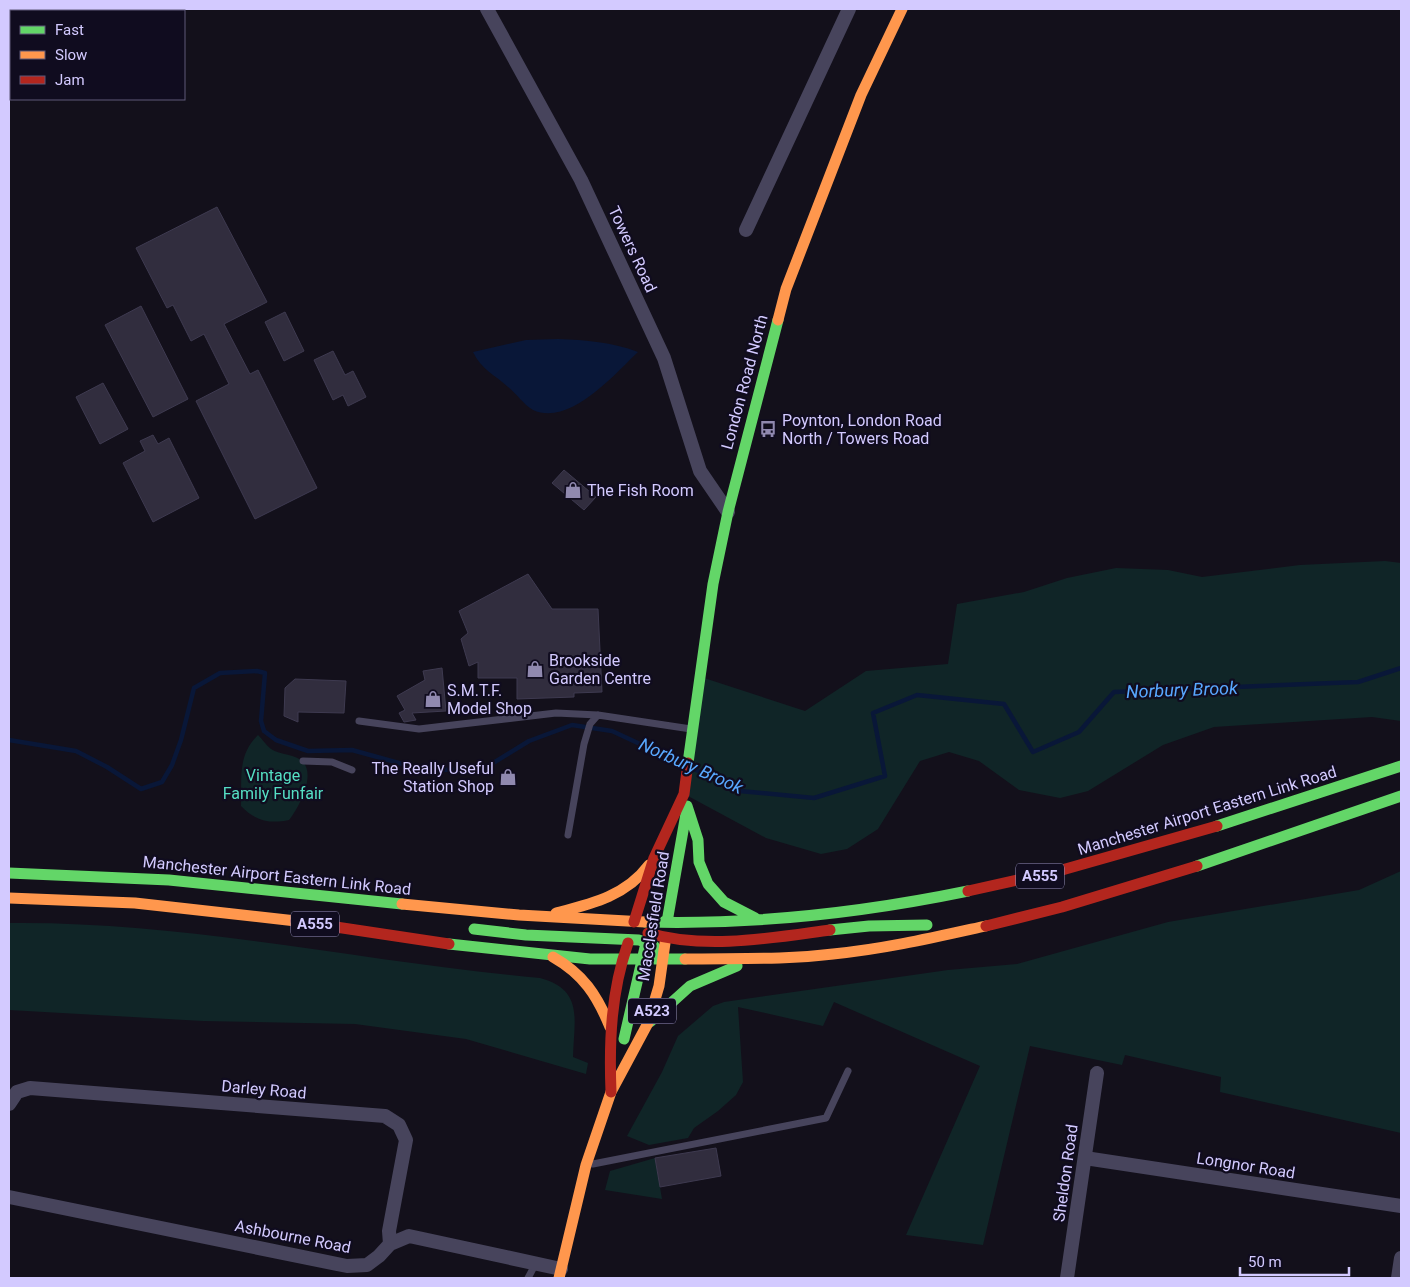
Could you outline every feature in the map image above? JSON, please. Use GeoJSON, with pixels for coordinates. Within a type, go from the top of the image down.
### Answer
{"type":"FeatureCollection","features":[{"type":"Feature","properties":{"kind":"main road","name":"London Road North"},"geometry":{"type":"LineString","coordinates":[[686,782],[713,584],[728,512],[786,289],[861,96],[902,9]]}},
{"type":"Feature","properties":{"kind":"main road","name":"Manchester Airport Eastern Link Road"},"geometry":{"type":"LineString","coordinates":[[634,922],[756,918],[848,912],[936,898],[1028,879],[1120,855],[1321,793],[1401,766]]}},
{"type":"Feature","properties":{"kind":"main road","name":"Macclesfield Road"},"geometry":{"type":"LineString","coordinates":[[611,1092],[608,1053],[610,1027],[621,959],[654,858],[684,794],[686,782]]}},
{"type":"Feature","properties":{"kind":"main road","name":"Macclesfield Road"},"geometry":{"type":"LineString","coordinates":[[560,1274],[586,1165],[611,1092],[648,1023],[659,986],[664,959],[667,922],[687,806],[684,794]]}},
{"type":"Feature","properties":{"kind":"main road","name":"A555"},"geometry":{"type":"LineString","coordinates":[[9,898],[67,899],[165,905],[339,927],[500,952],[621,959],[757,959],[850,952],[942,936],[1127,888],[1401,796]]}},
{"type":"Feature","properties":{"kind":"main road"},"geometry":{"type":"LineString","coordinates":[[687,806],[698,840],[699,862],[708,884],[724,902],[756,918]]}},
{"type":"Feature","properties":{"kind":"main road"},"geometry":{"type":"LineString","coordinates":[[542,917],[601,901],[633,884],[645,874],[654,858]]}},
{"type":"Feature","properties":{"kind":"main road","name":"Manchester Airport Eastern Link Road"},"geometry":{"type":"LineString","coordinates":[[9,873],[68,873],[163,879],[542,917]]}},
{"type":"Feature","properties":{"kind":"main road"},"geometry":{"type":"LineString","coordinates":[[310,894],[401,916]]}},
{"type":"Feature","properties":{"kind":"main road","name":"A555"},"geometry":{"type":"LineString","coordinates":[[542,917],[634,922]]}},
{"type":"Feature","properties":{"kind":"main road"},"geometry":{"type":"LineString","coordinates":[[634,922],[658,948],[664,959]]}},
{"type":"Feature","properties":{"kind":"main road"},"geometry":{"type":"LineString","coordinates":[[610,1076],[620,1056],[641,959],[649,938],[657,927],[667,922]]}},
{"type":"Feature","properties":{"kind":"main road"},"geometry":{"type":"LineString","coordinates":[[465,928],[526,934],[690,941],[726,940],[871,926],[985,925]]}},
{"type":"Feature","properties":{"kind":"main road"},"geometry":{"type":"LineString","coordinates":[[551,956],[568,966],[588,982],[600,1002],[610,1027]]}},
{"type":"Feature","properties":{"kind":"main road"},"geometry":{"type":"LineString","coordinates":[[648,1023],[682,991],[700,980],[757,959]]}},
{"type":"Feature","properties":{"kind":"street","name":"Towers Road"},"geometry":{"type":"LineString","coordinates":[[487,9],[585,188],[664,358],[700,471],[728,512]]}},
{"type":"Feature","properties":{"kind":"street"},"geometry":{"type":"LineString","coordinates":[[746,230],[849,9]]}},
{"type":"Feature","properties":{"kind":"street","name":"Sheldon Road"},"geometry":{"type":"LineString","coordinates":[[1067,1278],[1097,1073]]}},
{"type":"Feature","properties":{"kind":"street","name":"Darley Road"},"geometry":{"type":"LineString","coordinates":[[9,1104],[17,1092],[30,1088],[385,1116],[399,1125],[406,1140],[389,1231],[390,1244]]}},
{"type":"Feature","properties":{"kind":"street","name":"Longnor Road"},"geometry":{"type":"LineString","coordinates":[[1085,1158],[1401,1206]]}},
{"type":"Feature","properties":{"kind":"street","name":"Ashbourne Road"},"geometry":{"type":"LineString","coordinates":[[9,1197],[348,1266],[367,1265],[390,1244],[409,1236],[536,1263],[560,1274]]}},
{"type":"Feature","properties":{"kind":"street"},"geometry":{"type":"LineString","coordinates":[[1398,1278],[1401,1258]]}},
{"type":"Feature","properties":{"kind":"lane"},"geometry":{"type":"LineString","coordinates":[[359,721],[419,730],[556,713],[598,715],[694,730]]}},
{"type":"Feature","properties":{"kind":"lane"},"geometry":{"type":"LineString","coordinates":[[568,835],[584,744],[590,724],[598,715]]}},
{"type":"Feature","properties":{"kind":"lane"},"geometry":{"type":"LineString","coordinates":[[303,761],[332,762],[352,770]]}},
{"type":"Feature","properties":{"kind":"lane"},"geometry":{"type":"LineString","coordinates":[[586,1165],[826,1118],[848,1071]]}},
{"type":"Feature","properties":{"kind":"lane"},"geometry":{"type":"LineString","coordinates":[[528,1278],[536,1263]]}},
{"type":"Feature","properties":{"kind":"green space"},"geometry":{"type":"Polygon","coordinates":[[[1385,561],[1401,563],[1401,721],[1372,717],[1214,727],[1163,745],[1088,791],[1060,798],[1019,790],[979,761],[949,752],[920,761],[878,829],[847,849],[821,854],[766,838],[688,796],[701,677],[805,711],[866,671],[948,664],[957,604],[1024,592],[1067,578],[1116,568],[1168,570],[1202,577],[1300,565],[1385,561]]]}},
{"type":"Feature","properties":{"kind":"green space","name":"Vintage Family Funfair"},"geometry":{"type":"Polygon","coordinates":[[[258,735],[271,749],[300,759],[306,768],[308,775],[307,784],[301,801],[289,820],[275,822],[263,820],[252,815],[241,806],[241,777],[244,759],[251,743],[258,735]]]}},
{"type":"Feature","properties":{"kind":"green space"},"geometry":{"type":"Polygon","coordinates":[[[1401,871],[1401,1133],[1220,1092],[1221,1077],[1125,1055],[1122,1065],[1030,1046],[983,1245],[906,1235],[980,1066],[834,1002],[823,1026],[738,1007],[743,1082],[736,1095],[694,1128],[688,1138],[649,1145],[627,1136],[662,1072],[678,1036],[713,1006],[724,1002],[948,970],[1017,964],[1168,922],[1359,890],[1401,871]]]}},
{"type":"Feature","properties":{"kind":"green space"},"geometry":{"type":"Polygon","coordinates":[[[9,923],[76,924],[142,928],[540,978],[554,983],[564,990],[570,998],[575,1018],[573,1057],[588,1063],[586,1074],[466,1039],[355,1024],[203,1021],[9,1010],[9,923]]]}},
{"type":"Feature","properties":{"kind":"green space"},"geometry":{"type":"Polygon","coordinates":[[[655,1158],[662,1199],[605,1190],[610,1171],[655,1158]]]}},
{"type":"Feature","properties":{"kind":"water"},"geometry":{"type":"Polygon","coordinates":[[[558,339],[599,342],[638,352],[590,396],[576,405],[561,411],[547,413],[533,410],[526,405],[484,367],[473,352],[526,340],[558,339]]]}},
{"type":"Feature","properties":{"kind":"building"},"geometry":{"type":"Polygon","coordinates":[[[217,207],[267,302],[224,324],[250,374],[258,370],[317,488],[255,519],[196,401],[229,384],[204,334],[191,341],[173,305],[167,308],[136,248],[217,207]]]}},
{"type":"Feature","properties":{"kind":"building"},"geometry":{"type":"Polygon","coordinates":[[[141,306],[188,399],[153,417],[105,325],[141,306]]]}},
{"type":"Feature","properties":{"kind":"building"},"geometry":{"type":"Polygon","coordinates":[[[285,312],[304,351],[284,361],[265,322],[285,312]]]}},
{"type":"Feature","properties":{"kind":"building"},"geometry":{"type":"Polygon","coordinates":[[[333,351],[345,375],[353,371],[366,397],[348,406],[343,395],[333,400],[314,360],[333,351]]]}},
{"type":"Feature","properties":{"kind":"building"},"geometry":{"type":"Polygon","coordinates":[[[103,383],[128,429],[100,444],[76,397],[103,383]]]}},
{"type":"Feature","properties":{"kind":"building"},"geometry":{"type":"Polygon","coordinates":[[[153,435],[158,444],[169,438],[199,498],[153,522],[123,463],[145,451],[140,441],[153,435]]]}},
{"type":"Feature","properties":{"kind":"building","name":"The Fish Room"},"geometry":{"type":"Polygon","coordinates":[[[564,470],[596,497],[584,510],[552,483],[564,470]]]}},
{"type":"Feature","properties":{"kind":"building"},"geometry":{"type":"Polygon","coordinates":[[[528,574],[552,609],[598,609],[602,692],[574,693],[574,697],[517,699],[517,678],[478,678],[478,662],[469,666],[461,639],[468,633],[459,611],[528,574]]]}},
{"type":"Feature","properties":{"kind":"building"},"geometry":{"type":"Polygon","coordinates":[[[442,668],[446,711],[412,713],[416,720],[404,722],[399,713],[405,710],[397,696],[425,680],[423,671],[442,668]]]}},
{"type":"Feature","properties":{"kind":"building"},"geometry":{"type":"Polygon","coordinates":[[[295,679],[346,681],[344,713],[298,712],[298,722],[284,716],[285,688],[295,679]]]}},
{"type":"Feature","properties":{"kind":"building"},"geometry":{"type":"Polygon","coordinates":[[[716,1148],[721,1176],[660,1187],[655,1158],[716,1148]]]}},
{"type":"Feature","properties":{"kind":"waterway","name":"Norbury Brook"},"geometry":{"type":"LineString","coordinates":[[692,768],[740,791],[814,798],[885,776],[873,713],[917,695],[1004,704],[1033,752],[1079,732],[1114,692],[1358,682],[1401,668]]}},
{"type":"Feature","properties":{"kind":"waterway","name":"Norbury Brook"},"geometry":{"type":"LineString","coordinates":[[9,740],[76,751],[107,767],[141,789],[162,782],[172,765],[181,740],[194,688],[220,673],[257,671],[265,673],[261,721],[264,731],[276,740],[308,751],[352,750],[417,768],[442,770],[485,768],[529,741],[572,725],[612,731],[683,764]]}},
{"type":"Feature","properties":{"kind":"traffic: fast"},"geometry":{"type":"LineString","coordinates":[[688,763],[713,584],[728,512],[778,320]]}},
{"type":"Feature","properties":{"kind":"traffic: fast"},"geometry":{"type":"LineString","coordinates":[[1217,826],[1401,766]]}},
{"type":"Feature","properties":{"kind":"traffic: fast"},"geometry":{"type":"LineString","coordinates":[[1197,866],[1401,796]]}},
{"type":"Feature","properties":{"kind":"traffic: fast"},"geometry":{"type":"LineString","coordinates":[[687,806],[698,840],[699,862],[708,884],[724,902],[755,918]]}},
{"type":"Feature","properties":{"kind":"traffic: fast"},"geometry":{"type":"LineString","coordinates":[[667,922],[687,808]]}},
{"type":"Feature","properties":{"kind":"traffic: fast"},"geometry":{"type":"LineString","coordinates":[[9,873],[169,880],[402,904]]}},
{"type":"Feature","properties":{"kind":"traffic: fast"},"geometry":{"type":"LineString","coordinates":[[645,922],[726,922],[807,916],[888,906],[968,891]]}},
{"type":"Feature","properties":{"kind":"traffic: fast"},"geometry":{"type":"LineString","coordinates":[[830,930],[869,926],[927,925]]}},
{"type":"Feature","properties":{"kind":"traffic: fast"},"geometry":{"type":"LineString","coordinates":[[474,929],[526,935],[639,940],[654,946],[663,959]]}},
{"type":"Feature","properties":{"kind":"traffic: fast"},"geometry":{"type":"LineString","coordinates":[[624,1039],[646,943]]}},
{"type":"Feature","properties":{"kind":"traffic: fast"},"geometry":{"type":"LineString","coordinates":[[449,944],[590,959],[685,959]]}},
{"type":"Feature","properties":{"kind":"traffic: fast"},"geometry":{"type":"LineString","coordinates":[[650,1022],[690,986],[737,966]]}},
{"type":"Feature","properties":{"kind":"traffic: slow"},"geometry":{"type":"LineString","coordinates":[[778,320],[786,289],[861,95],[902,9]]}},
{"type":"Feature","properties":{"kind":"traffic: slow"},"geometry":{"type":"LineString","coordinates":[[556,913],[595,902],[619,891],[640,876],[649,865]]}},
{"type":"Feature","properties":{"kind":"traffic: slow"},"geometry":{"type":"LineString","coordinates":[[9,898],[135,903],[296,921]]}},
{"type":"Feature","properties":{"kind":"traffic: slow"},"geometry":{"type":"LineString","coordinates":[[402,904],[519,915],[645,922]]}},
{"type":"Feature","properties":{"kind":"traffic: slow"},"geometry":{"type":"LineString","coordinates":[[685,959],[778,958],[852,952],[891,946],[986,926]]}},
{"type":"Feature","properties":{"kind":"traffic: slow"},"geometry":{"type":"LineString","coordinates":[[559,1278],[586,1165],[611,1092],[648,1023],[659,986],[665,943]]}},
{"type":"Feature","properties":{"kind":"traffic: slow"},"geometry":{"type":"LineString","coordinates":[[553,957],[573,971],[588,986],[600,1005],[610,1027]]}},
{"type":"Feature","properties":{"kind":"traffic: jam"},"geometry":{"type":"LineString","coordinates":[[634,922],[654,858],[684,794],[688,763]]}},
{"type":"Feature","properties":{"kind":"traffic: jam"},"geometry":{"type":"LineString","coordinates":[[968,891],[1062,870],[1217,826]]}},
{"type":"Feature","properties":{"kind":"traffic: jam"},"geometry":{"type":"LineString","coordinates":[[986,926],[1062,907],[1197,866]]}},
{"type":"Feature","properties":{"kind":"traffic: jam"},"geometry":{"type":"LineString","coordinates":[[296,921],[449,944]]}},
{"type":"Feature","properties":{"kind":"traffic: jam"},"geometry":{"type":"LineString","coordinates":[[648,933],[670,938],[716,942],[762,939],[830,930]]}},
{"type":"Feature","properties":{"kind":"traffic: jam"},"geometry":{"type":"LineString","coordinates":[[611,1092],[610,1054],[612,1017],[622,961],[628,943]]}},
{"type":"Feature","properties":{"kind":"place","name":"Poynton, London Road North / Towers Road"},"geometry":{"type":"Point","coordinates":[768,429]}},
{"type":"Feature","properties":{"kind":"place","name":"The Fish Room"},"geometry":{"type":"Point","coordinates":[573,490]}},
{"type":"Feature","properties":{"kind":"place","name":"Brookside Garden Centre"},"geometry":{"type":"Point","coordinates":[535,669]}},
{"type":"Feature","properties":{"kind":"place","name":"S.M.T.F. Model Shop"},"geometry":{"type":"Point","coordinates":[433,699]}},
{"type":"Feature","properties":{"kind":"place","name":"The Really Useful Station Shop"},"geometry":{"type":"Point","coordinates":[508,777]}}]}
